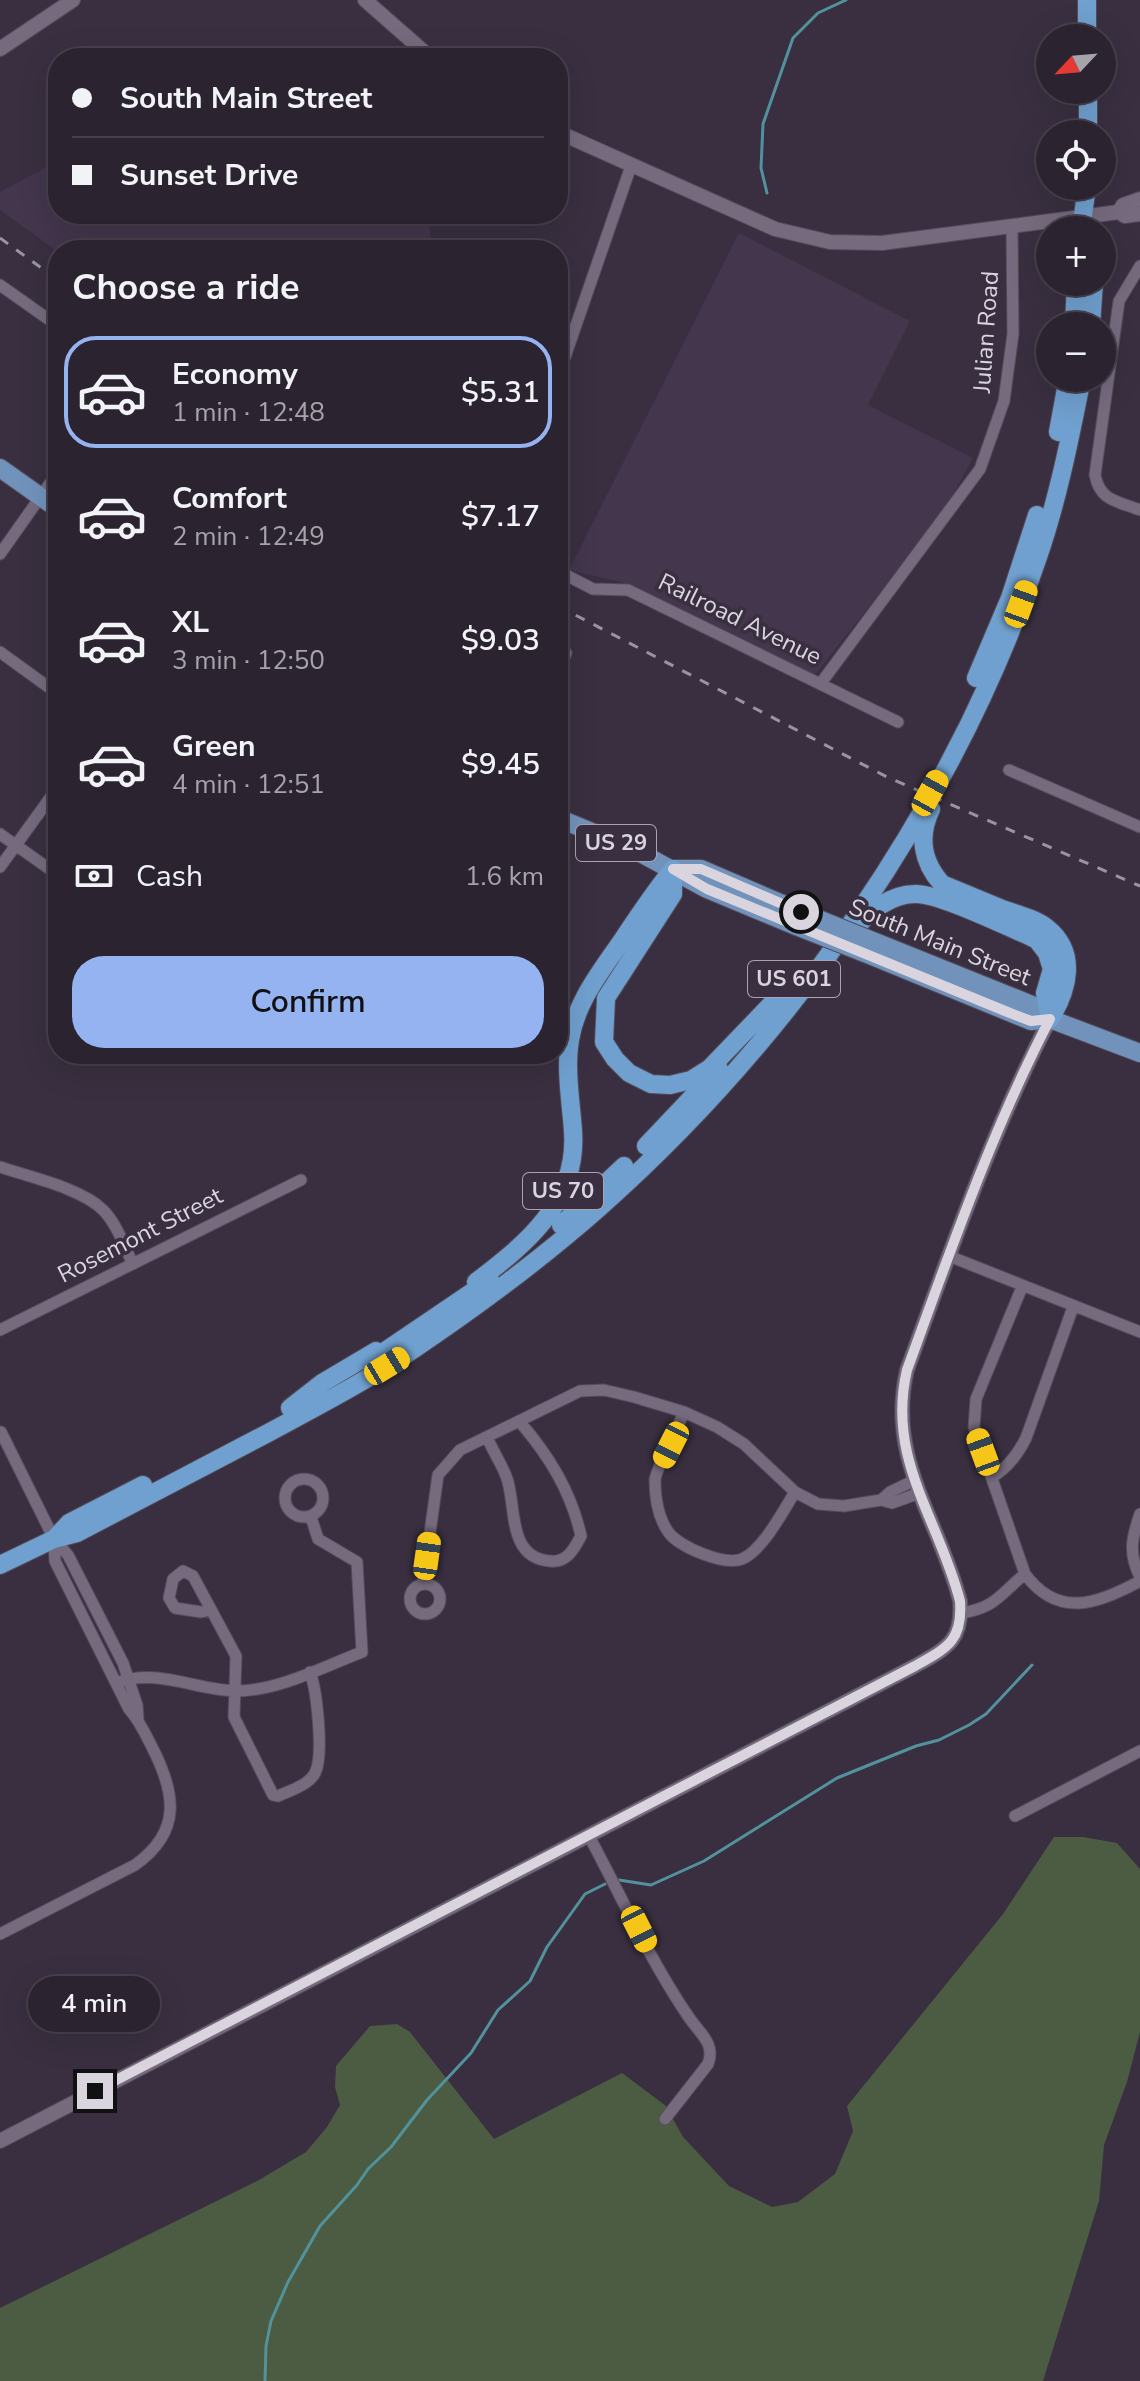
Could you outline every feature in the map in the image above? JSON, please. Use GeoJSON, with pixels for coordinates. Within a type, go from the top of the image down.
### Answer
{"type":"FeatureCollection","features":[{"type":"Feature","properties":{"kind":"highway"},"geometry":{"type":"LineString","coordinates":[[1087,0],[1087,24]]}},
{"type":"Feature","properties":{"kind":"highway","name":"US 601"},"geometry":{"type":"LineString","coordinates":[[789,995],[882,852],[936,760],[975,681],[1010,598],[1031,535],[1049,475],[1065,392]]}},
{"type":"Feature","properties":{"kind":"highway","name":"US 601"},"geometry":{"type":"LineString","coordinates":[[290,1408],[444,1314],[558,1227],[658,1133],[789,995],[886,870],[961,738],[990,677],[1039,555],[1063,469],[1079,392]]}},
{"type":"Feature","properties":{"kind":"highway"},"geometry":{"type":"LineString","coordinates":[[990,677],[965,741],[927,819],[923,834],[924,852],[931,872],[942,884],[1044,926],[1059,941],[1068,975],[1060,1003],[1050,1019]]}},
{"type":"Feature","properties":{"kind":"highway"},"geometry":{"type":"LineString","coordinates":[[673,869],[673,894],[606,998],[604,1042],[615,1059],[629,1073],[651,1084],[670,1085],[691,1080],[710,1068],[789,995]]}},
{"type":"Feature","properties":{"kind":"highway","name":"US 70"},"geometry":{"type":"LineString","coordinates":[[54,1539],[69,1523],[290,1408],[322,1383],[452,1299],[519,1249],[555,1209],[571,1167],[573,1137],[569,1041],[576,1016],[587,992],[673,869]]}},
{"type":"Feature","properties":{"kind":"highway","name":"US 70"},"geometry":{"type":"LineString","coordinates":[[0,1565],[54,1539],[77,1533],[340,1395],[466,1313],[533,1263],[609,1199],[696,1114],[789,995],[821,974],[860,923],[875,909],[893,899],[915,894],[937,898],[1037,940],[1047,953],[1052,969],[1045,993],[1050,1019]]}},
{"type":"Feature","properties":{"kind":"main road"},"geometry":{"type":"LineString","coordinates":[[0,468],[48,502]]}},
{"type":"Feature","properties":{"kind":"main road","name":"South Main Street"},"geometry":{"type":"LineString","coordinates":[[568,822],[673,869],[701,869],[799,919],[1037,1007],[1050,1019],[1140,1053]]}},
{"type":"Feature","properties":{"kind":"street"},"geometry":{"type":"LineString","coordinates":[[0,49],[73,0]]}},
{"type":"Feature","properties":{"kind":"street"},"geometry":{"type":"LineString","coordinates":[[365,0],[420,48]]}},
{"type":"Feature","properties":{"kind":"street"},"geometry":{"type":"LineString","coordinates":[[568,137],[775,229],[830,242],[882,243],[1036,227]]}},
{"type":"Feature","properties":{"kind":"street"},"geometry":{"type":"LineString","coordinates":[[568,348],[631,166]]}},
{"type":"Feature","properties":{"kind":"street"},"geometry":{"type":"LineString","coordinates":[[1109,216],[1119,212],[1123,205],[1140,199]]}},
{"type":"Feature","properties":{"kind":"street"},"geometry":{"type":"LineString","coordinates":[[1119,212],[1125,216],[1140,214]]}},
{"type":"Feature","properties":{"kind":"street","name":"Julian Road"},"geometry":{"type":"LineString","coordinates":[[821,683],[980,469],[1004,401],[1013,334],[1012,228]]}},
{"type":"Feature","properties":{"kind":"street"},"geometry":{"type":"LineString","coordinates":[[1140,266],[1119,301],[1095,475],[1098,488],[1106,497],[1140,510]]}},
{"type":"Feature","properties":{"kind":"street"},"geometry":{"type":"LineString","coordinates":[[0,285],[48,319]]}},
{"type":"Feature","properties":{"kind":"street"},"geometry":{"type":"LineString","coordinates":[[0,554],[48,487]]}},
{"type":"Feature","properties":{"kind":"street","name":"Railroad Avenue"},"geometry":{"type":"LineString","coordinates":[[568,576],[593,589],[628,590],[898,722]]}},
{"type":"Feature","properties":{"kind":"street"},"geometry":{"type":"LineString","coordinates":[[0,652],[48,687]]}},
{"type":"Feature","properties":{"kind":"street"},"geometry":{"type":"LineString","coordinates":[[1009,770],[1140,827]]}},
{"type":"Feature","properties":{"kind":"street"},"geometry":{"type":"LineString","coordinates":[[0,867],[48,801]]}},
{"type":"Feature","properties":{"kind":"street"},"geometry":{"type":"LineString","coordinates":[[0,834],[48,868]]}},
{"type":"Feature","properties":{"kind":"street"},"geometry":{"type":"LineString","coordinates":[[0,2141],[940,1652],[956,1636],[961,1613],[955,1582],[917,1487],[903,1441],[902,1389],[949,1256],[1029,1060],[1050,1019]]}},
{"type":"Feature","properties":{"kind":"street"},"geometry":{"type":"LineString","coordinates":[[0,1167],[90,1200],[113,1223],[133,1264]]}},
{"type":"Feature","properties":{"kind":"street","name":"Rosemont Street"},"geometry":{"type":"LineString","coordinates":[[0,1330],[301,1180]]}},
{"type":"Feature","properties":{"kind":"street"},"geometry":{"type":"LineString","coordinates":[[949,1256],[1140,1332]]}},
{"type":"Feature","properties":{"kind":"street"},"geometry":{"type":"LineString","coordinates":[[1022,1287],[973,1413],[974,1427],[1025,1574],[1039,1591],[1054,1599],[1073,1603],[1096,1601],[1140,1579],[1133,1561],[1131,1541],[1140,1514]]}},
{"type":"Feature","properties":{"kind":"street"},"geometry":{"type":"LineString","coordinates":[[992,1477],[1018,1454],[1026,1438],[1073,1307]]}},
{"type":"Feature","properties":{"kind":"street"},"geometry":{"type":"LineString","coordinates":[[423,1583],[438,1475],[460,1450],[580,1391],[604,1390],[684,1412],[717,1427],[744,1444],[795,1492],[818,1504],[856,1506],[881,1500],[890,1492],[917,1487]]}},
{"type":"Feature","properties":{"kind":"street"},"geometry":{"type":"LineString","coordinates":[[684,1412],[655,1476],[657,1505],[670,1533],[687,1546],[721,1561],[742,1559],[765,1539],[795,1492]]}},
{"type":"Feature","properties":{"kind":"street"},"geometry":{"type":"LineString","coordinates":[[487,1437],[508,1482],[513,1529],[536,1559],[555,1562],[571,1554],[581,1536],[576,1514],[560,1475],[520,1422]]}},
{"type":"Feature","properties":{"kind":"street"},"geometry":{"type":"LineString","coordinates":[[0,1934],[135,1865],[152,1850],[169,1818],[170,1791],[167,1776],[138,1719],[129,1709],[122,1681],[55,1561],[54,1539],[1,1432]]}},
{"type":"Feature","properties":{"kind":"street"},"geometry":{"type":"LineString","coordinates":[[122,1681],[158,1677],[235,1691],[271,1686],[362,1652],[357,1562],[318,1539],[311,1517]]}},
{"type":"Feature","properties":{"kind":"street"},"geometry":{"type":"LineString","coordinates":[[961,1613],[991,1605],[1025,1574]]}},
{"type":"Feature","properties":{"kind":"street"},"geometry":{"type":"LineString","coordinates":[[210,1610],[236,1656],[234,1717],[273,1795],[278,1796],[309,1780],[317,1765],[318,1705],[310,1672]]}},
{"type":"Feature","properties":{"kind":"street"},"geometry":{"type":"LineString","coordinates":[[1015,1816],[1140,1751]]}},
{"type":"Feature","properties":{"kind":"street"},"geometry":{"type":"LineString","coordinates":[[589,1836],[669,1987],[708,2042],[712,2053],[708,2064],[665,2119]]}},
{"type":"Feature","properties":{"kind":"shaded area"},"geometry":{"type":"Polygon","coordinates":[[[48,166],[48,224],[430,224],[430,240],[48,240],[48,245],[0,210],[0,192],[48,166]]]}},
{"type":"Feature","properties":{"kind":"shaded area"},"geometry":{"type":"Polygon","coordinates":[[[739,233],[910,321],[868,405],[973,458],[944,511],[815,675],[625,583],[569,570],[739,233]]]}},
{"type":"Feature","properties":{"kind":"green space"},"geometry":{"type":"Polygon","coordinates":[[[1054,1837],[1083,1837],[1117,1843],[1140,1869],[1140,2032],[1127,2082],[1104,2145],[1099,2201],[1043,2381],[0,2381],[0,2308],[259,2180],[306,2152],[340,2105],[335,2087],[336,2066],[370,2026],[397,2024],[410,2032],[494,2139],[622,2073],[666,2106],[683,2137],[729,2186],[772,2207],[798,2202],[835,2174],[853,2131],[847,2106],[1003,1914],[1054,1837]]]}},
{"type":"Feature","properties":{"kind":"waterway"},"geometry":{"type":"LineString","coordinates":[[767,193],[761,168],[763,124],[793,38],[818,13],[846,0]]}},
{"type":"Feature","properties":{"kind":"waterway"},"geometry":{"type":"LineString","coordinates":[[619,1880],[651,1885],[704,1861],[837,1778],[916,1746],[939,1740],[969,1725],[986,1714],[1032,1665]]}},
{"type":"Feature","properties":{"kind":"waterway"},"geometry":{"type":"LineString","coordinates":[[265,2381],[266,2346],[271,2321],[288,2282],[320,2226],[471,2053],[498,2010],[530,1981],[547,1947],[585,1894],[605,1884]]}},
{"type":"Feature","properties":{"kind":"railway"},"geometry":{"type":"LineString","coordinates":[[0,238],[48,273]]}},
{"type":"Feature","properties":{"kind":"railway"},"geometry":{"type":"LineString","coordinates":[[568,611],[887,777],[1140,886]]}},
{"type":"Feature","properties":{"kind":"route"},"geometry":{"type":"LineString","coordinates":[[95,2091],[915,1666],[946,1648],[956,1636],[961,1622],[960,1601],[906,1454],[901,1427],[902,1389],[949,1256],[1029,1060],[1050,1019],[1031,1021],[1010,1013],[707,889],[673,869],[701,869],[801,912]]}}]}
